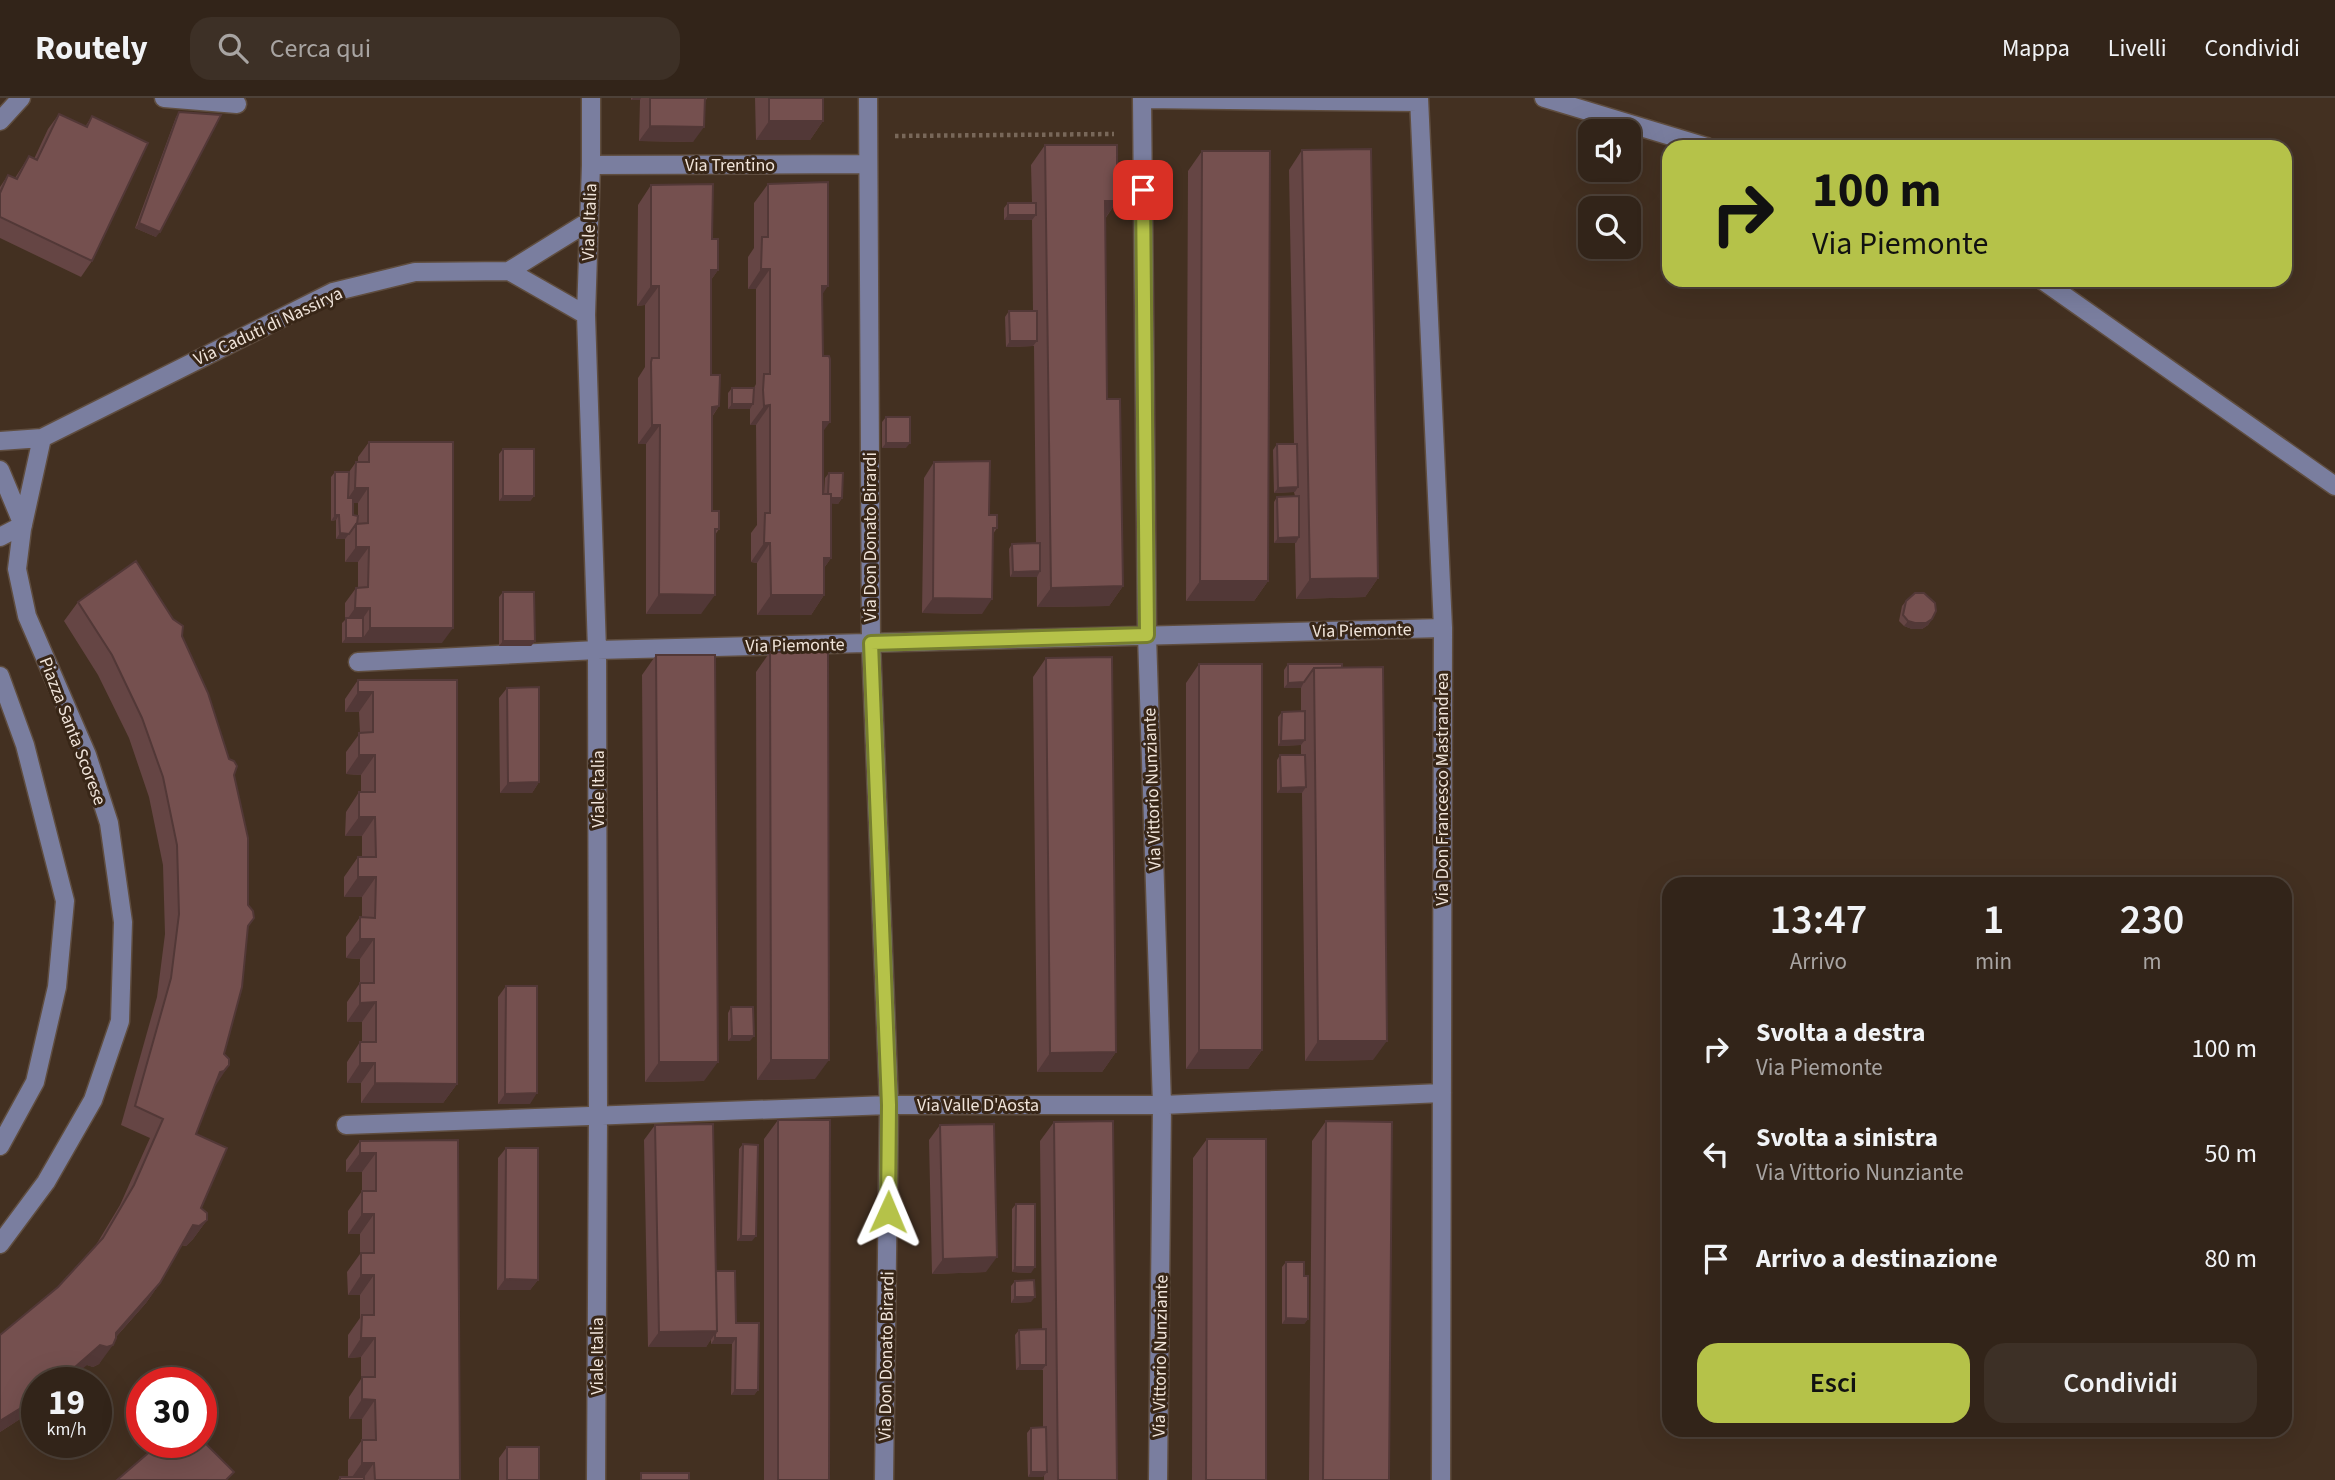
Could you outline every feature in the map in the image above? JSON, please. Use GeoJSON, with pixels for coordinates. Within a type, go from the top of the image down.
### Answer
{"type":"FeatureCollection","features":[{"type":"Feature","properties":{"kind":"street"},"geometry":{"type":"LineString","coordinates":[[0,121],[21,98]]}},
{"type":"Feature","properties":{"kind":"street"},"geometry":{"type":"LineString","coordinates":[[164,98],[237,104]]}},
{"type":"Feature","properties":{"kind":"street","name":"Viale Italia"},"geometry":{"type":"LineString","coordinates":[[590,98],[591,165],[586,315],[597,650],[596,1480]]}},
{"type":"Feature","properties":{"kind":"street","name":"Via Don Donato Birardi"},"geometry":{"type":"LineString","coordinates":[[868,98],[871,643],[889,1105],[884,1480]]}},
{"type":"Feature","properties":{"kind":"street"},"geometry":{"type":"LineString","coordinates":[[1545,98],[1684,140]]}},
{"type":"Feature","properties":{"kind":"street"},"geometry":{"type":"LineString","coordinates":[[1142,99],[1419,100]]}},
{"type":"Feature","properties":{"kind":"street","name":"Via Vittorio Nunziante"},"geometry":{"type":"LineString","coordinates":[[1142,99],[1147,635],[1163,1105],[1158,1480]]}},
{"type":"Feature","properties":{"kind":"street","name":"Via Don Francesco Mastrandrea"},"geometry":{"type":"LineString","coordinates":[[1419,100],[1443,628],[1441,1480]]}},
{"type":"Feature","properties":{"kind":"street","name":"Via Trentino"},"geometry":{"type":"LineString","coordinates":[[591,165],[869,164]]}},
{"type":"Feature","properties":{"kind":"street"},"geometry":{"type":"LineString","coordinates":[[586,315],[509,271],[588,222]]}},
{"type":"Feature","properties":{"kind":"street","name":"Via Caduti di Nassirya"},"geometry":{"type":"LineString","coordinates":[[42,438],[333,292],[415,272],[509,271]]}},
{"type":"Feature","properties":{"kind":"street"},"geometry":{"type":"LineString","coordinates":[[2052,287],[2335,486]]}},
{"type":"Feature","properties":{"kind":"street"},"geometry":{"type":"LineString","coordinates":[[0,441],[42,438]]}},
{"type":"Feature","properties":{"kind":"street","name":"Piazza Santa Scorese"},"geometry":{"type":"LineString","coordinates":[[0,1244],[46,1182],[93,1100],[120,1021],[123,922],[108,822],[87,755],[27,616],[17,569],[23,525],[42,438]]}},
{"type":"Feature","properties":{"kind":"street"},"geometry":{"type":"LineString","coordinates":[[0,470],[23,525],[0,537]]}},
{"type":"Feature","properties":{"kind":"street","name":"Via Piemonte"},"geometry":{"type":"LineString","coordinates":[[358,662],[597,650],[1443,628]]}},
{"type":"Feature","properties":{"kind":"street"},"geometry":{"type":"LineString","coordinates":[[0,676],[25,745],[65,901],[57,987],[35,1082],[0,1146]]}},
{"type":"Feature","properties":{"kind":"street","name":"Via Valle D'Aosta"},"geometry":{"type":"LineString","coordinates":[[346,1125],[889,1105],[1163,1105],[1442,1093]]}},
{"type":"Feature","properties":{"kind":"path"},"geometry":{"type":"LineString","coordinates":[[868,136],[1143,134]]}},
{"type":"Feature","properties":{"kind":"building"},"geometry":{"type":"Polygon","coordinates":[[[650,98],[705,98],[704,127],[650,126],[650,98]]]}},
{"type":"Feature","properties":{"kind":"building"},"geometry":{"type":"Polygon","coordinates":[[[769,98],[823,98],[823,121],[769,121],[769,98]]]}},
{"type":"Feature","properties":{"kind":"building"},"geometry":{"type":"Polygon","coordinates":[[[179,112],[221,115],[160,232],[139,223],[179,112]]]}},
{"type":"Feature","properties":{"kind":"building"},"geometry":{"type":"Polygon","coordinates":[[[59,114],[87,127],[92,116],[148,143],[92,261],[0,217],[0,193],[8,175],[17,179],[29,156],[37,160],[59,114]]]}},
{"type":"Feature","properties":{"kind":"building"},"geometry":{"type":"Polygon","coordinates":[[[1045,145],[1117,145],[1117,201],[1105,201],[1107,399],[1120,399],[1123,586],[1051,588],[1045,145]]]}},
{"type":"Feature","properties":{"kind":"building"},"geometry":{"type":"Polygon","coordinates":[[[1371,149],[1378,578],[1310,579],[1302,150],[1371,149]]]}},
{"type":"Feature","properties":{"kind":"building"},"geometry":{"type":"Polygon","coordinates":[[[1202,151],[1270,151],[1268,581],[1200,581],[1202,151]]]}},
{"type":"Feature","properties":{"kind":"building"},"geometry":{"type":"Polygon","coordinates":[[[828,182],[828,286],[822,286],[823,356],[829,356],[830,359],[830,422],[823,422],[823,494],[831,494],[831,558],[824,558],[824,595],[771,595],[770,543],[764,543],[765,513],[770,513],[770,405],[764,406],[763,390],[764,374],[770,374],[770,269],[761,269],[762,237],[768,237],[768,184],[828,182]]]}},
{"type":"Feature","properties":{"kind":"building"},"geometry":{"type":"Polygon","coordinates":[[[713,184],[712,239],[718,239],[718,270],[711,270],[711,375],[720,375],[719,406],[712,407],[712,511],[719,511],[719,529],[715,529],[715,595],[659,594],[660,425],[652,425],[651,362],[652,358],[659,358],[659,286],[651,286],[651,185],[713,184]]]}},
{"type":"Feature","properties":{"kind":"building"},"geometry":{"type":"Polygon","coordinates":[[[1008,203],[1036,203],[1036,215],[1008,215],[1008,203]]]}},
{"type":"Feature","properties":{"kind":"building"},"geometry":{"type":"Polygon","coordinates":[[[1009,311],[1037,311],[1037,341],[1010,341],[1009,311]]]}},
{"type":"Feature","properties":{"kind":"building"},"geometry":{"type":"Polygon","coordinates":[[[732,388],[754,388],[753,404],[732,404],[732,388]]]}},
{"type":"Feature","properties":{"kind":"building"},"geometry":{"type":"Polygon","coordinates":[[[886,417],[910,417],[910,443],[886,443],[886,417]]]}},
{"type":"Feature","properties":{"kind":"building"},"geometry":{"type":"Polygon","coordinates":[[[369,442],[453,442],[453,628],[370,628],[370,608],[355,608],[356,588],[368,587],[369,547],[356,547],[356,524],[368,523],[368,488],[355,488],[356,462],[369,462],[369,442]]]}},
{"type":"Feature","properties":{"kind":"building"},"geometry":{"type":"Polygon","coordinates":[[[1277,444],[1297,444],[1298,487],[1278,488],[1277,444]]]}},
{"type":"Feature","properties":{"kind":"building"},"geometry":{"type":"Polygon","coordinates":[[[503,449],[534,449],[534,496],[503,496],[503,449]]]}},
{"type":"Feature","properties":{"kind":"building"},"geometry":{"type":"Polygon","coordinates":[[[990,461],[989,515],[997,515],[997,528],[993,528],[992,599],[933,598],[934,462],[990,461]]]}},
{"type":"Feature","properties":{"kind":"building"},"geometry":{"type":"Polygon","coordinates":[[[335,472],[349,472],[348,498],[353,498],[353,515],[358,516],[357,524],[349,534],[340,533],[339,515],[335,515],[335,472]]]}},
{"type":"Feature","properties":{"kind":"building"},"geometry":{"type":"Polygon","coordinates":[[[829,473],[843,473],[842,498],[831,498],[831,494],[828,494],[829,473]]]}},
{"type":"Feature","properties":{"kind":"building"},"geometry":{"type":"Polygon","coordinates":[[[1299,496],[1299,537],[1278,538],[1277,497],[1299,496]]]}},
{"type":"Feature","properties":{"kind":"building"},"geometry":{"type":"Polygon","coordinates":[[[1040,543],[1040,571],[1013,572],[1012,544],[1040,543]]]}},
{"type":"Feature","properties":{"kind":"building"},"geometry":{"type":"Polygon","coordinates":[[[136,561],[173,619],[183,626],[182,636],[208,693],[229,759],[237,766],[234,775],[248,838],[248,905],[254,918],[248,926],[242,987],[224,1054],[229,1059],[229,1065],[220,1072],[196,1134],[227,1148],[201,1208],[207,1213],[207,1220],[199,1226],[193,1225],[160,1283],[116,1333],[113,1345],[100,1345],[75,1367],[21,1367],[21,1408],[0,1421],[0,1335],[58,1287],[103,1238],[134,1185],[163,1119],[135,1106],[171,978],[179,914],[177,845],[163,777],[142,718],[112,655],[78,602],[136,561]]]}},
{"type":"Feature","properties":{"kind":"building"},"geometry":{"type":"Polygon","coordinates":[[[503,592],[534,592],[535,641],[503,641],[503,592]]]}},
{"type":"Feature","properties":{"kind":"building"},"geometry":{"type":"Polygon","coordinates":[[[1915,593],[1924,593],[1935,603],[1936,611],[1926,623],[1908,621],[1903,615],[1906,601],[1915,593]]]}},
{"type":"Feature","properties":{"kind":"building"},"geometry":{"type":"Polygon","coordinates":[[[346,618],[363,618],[363,638],[346,638],[346,618]]]}},
{"type":"Feature","properties":{"kind":"building"},"geometry":{"type":"Polygon","coordinates":[[[770,652],[828,652],[829,1060],[771,1060],[770,652]]]}},
{"type":"Feature","properties":{"kind":"building"},"geometry":{"type":"Polygon","coordinates":[[[656,655],[715,655],[718,1062],[659,1062],[656,655]]]}},
{"type":"Feature","properties":{"kind":"building"},"geometry":{"type":"Polygon","coordinates":[[[1112,657],[1116,1052],[1050,1053],[1046,658],[1112,657]]]}},
{"type":"Feature","properties":{"kind":"building"},"geometry":{"type":"Polygon","coordinates":[[[1199,664],[1262,664],[1262,1050],[1199,1050],[1199,664]]]}},
{"type":"Feature","properties":{"kind":"building"},"geometry":{"type":"Polygon","coordinates":[[[1288,664],[1342,664],[1342,668],[1314,668],[1304,682],[1288,683],[1288,664]]]}},
{"type":"Feature","properties":{"kind":"building"},"geometry":{"type":"Polygon","coordinates":[[[1383,667],[1387,1041],[1318,1041],[1314,668],[1383,667]]]}},
{"type":"Feature","properties":{"kind":"building"},"geometry":{"type":"Polygon","coordinates":[[[358,680],[457,680],[457,1084],[375,1083],[375,1063],[360,1063],[360,1042],[376,1042],[376,1002],[360,1003],[360,983],[374,983],[374,939],[360,939],[360,917],[375,918],[376,877],[358,877],[358,857],[376,857],[375,817],[359,817],[359,792],[375,792],[375,755],[359,755],[359,733],[373,732],[373,692],[358,692],[358,680]]]}},
{"type":"Feature","properties":{"kind":"building"},"geometry":{"type":"Polygon","coordinates":[[[539,687],[539,782],[508,783],[507,688],[539,687]]]}},
{"type":"Feature","properties":{"kind":"building"},"geometry":{"type":"Polygon","coordinates":[[[1305,711],[1305,740],[1281,741],[1282,712],[1305,711]]]}},
{"type":"Feature","properties":{"kind":"building"},"geometry":{"type":"Polygon","coordinates":[[[1280,755],[1305,755],[1306,787],[1281,788],[1280,755]]]}},
{"type":"Feature","properties":{"kind":"building"},"geometry":{"type":"Polygon","coordinates":[[[506,986],[537,986],[537,1093],[505,1094],[506,986]]]}},
{"type":"Feature","properties":{"kind":"building"},"geometry":{"type":"Polygon","coordinates":[[[731,1007],[753,1007],[754,1036],[732,1036],[731,1007]]]}},
{"type":"Feature","properties":{"kind":"building"},"geometry":{"type":"Polygon","coordinates":[[[778,1120],[830,1120],[829,1480],[778,1480],[778,1120]]]}},
{"type":"Feature","properties":{"kind":"building"},"geometry":{"type":"Polygon","coordinates":[[[1113,1121],[1117,1480],[1058,1480],[1054,1122],[1113,1121]]]}},
{"type":"Feature","properties":{"kind":"building"},"geometry":{"type":"Polygon","coordinates":[[[1326,1121],[1392,1122],[1389,1480],[1323,1480],[1326,1121]]]}},
{"type":"Feature","properties":{"kind":"building"},"geometry":{"type":"Polygon","coordinates":[[[713,1124],[717,1331],[659,1332],[655,1125],[713,1124]]]}},
{"type":"Feature","properties":{"kind":"building"},"geometry":{"type":"Polygon","coordinates":[[[994,1124],[997,1257],[943,1259],[940,1125],[994,1124]]]}},
{"type":"Feature","properties":{"kind":"building"},"geometry":{"type":"Polygon","coordinates":[[[1207,1139],[1266,1139],[1266,1480],[1206,1480],[1207,1139]]]}},
{"type":"Feature","properties":{"kind":"building"},"geometry":{"type":"Polygon","coordinates":[[[458,1140],[460,1480],[375,1480],[374,1463],[362,1463],[362,1440],[376,1440],[375,1400],[362,1399],[362,1377],[375,1377],[375,1338],[361,1338],[362,1315],[374,1315],[374,1275],[361,1275],[361,1253],[374,1253],[374,1214],[362,1214],[362,1191],[376,1191],[376,1153],[360,1153],[360,1141],[458,1140]]]}},
{"type":"Feature","properties":{"kind":"building"},"geometry":{"type":"Polygon","coordinates":[[[743,1144],[758,1145],[756,1236],[741,1236],[743,1144]]]}},
{"type":"Feature","properties":{"kind":"building"},"geometry":{"type":"Polygon","coordinates":[[[506,1148],[538,1148],[538,1280],[505,1279],[506,1148]]]}},
{"type":"Feature","properties":{"kind":"building"},"geometry":{"type":"Polygon","coordinates":[[[1016,1204],[1035,1204],[1035,1267],[1015,1267],[1016,1204]]]}},
{"type":"Feature","properties":{"kind":"building"},"geometry":{"type":"Polygon","coordinates":[[[1286,1262],[1304,1262],[1304,1276],[1308,1276],[1308,1319],[1286,1318],[1286,1262]]]}},
{"type":"Feature","properties":{"kind":"building"},"geometry":{"type":"Polygon","coordinates":[[[716,1271],[735,1271],[736,1323],[759,1323],[758,1390],[735,1390],[736,1338],[715,1338],[716,1271]]]}},
{"type":"Feature","properties":{"kind":"building"},"geometry":{"type":"Polygon","coordinates":[[[1034,1280],[1035,1297],[1015,1297],[1015,1281],[1034,1280]]]}},
{"type":"Feature","properties":{"kind":"building"},"geometry":{"type":"Polygon","coordinates":[[[1046,1329],[1046,1365],[1020,1365],[1019,1330],[1046,1329]]]}},
{"type":"Feature","properties":{"kind":"building"},"geometry":{"type":"Polygon","coordinates":[[[1046,1427],[1047,1472],[1031,1472],[1031,1428],[1046,1427]]]}},
{"type":"Feature","properties":{"kind":"building"},"geometry":{"type":"Polygon","coordinates":[[[507,1447],[539,1447],[539,1480],[507,1480],[507,1447]]]}},
{"type":"Feature","properties":{"kind":"building"},"geometry":{"type":"Polygon","coordinates":[[[217,1455],[234,1472],[226,1480],[117,1480],[142,1458],[217,1458],[217,1455]]]}},
{"type":"Feature","properties":{"kind":"building"},"geometry":{"type":"Polygon","coordinates":[[[641,1473],[689,1473],[689,1480],[641,1480],[641,1473]]]}},
{"type":"Feature","properties":{"kind":"building"},"geometry":{"type":"Polygon","coordinates":[[[340,1477],[364,1477],[364,1480],[340,1480],[340,1477]]]}},
{"type":"Feature","properties":{"kind":"route"},"geometry":{"type":"LineString","coordinates":[[888,1212],[889,1105],[871,643],[1147,635],[1143,190]]}}]}
